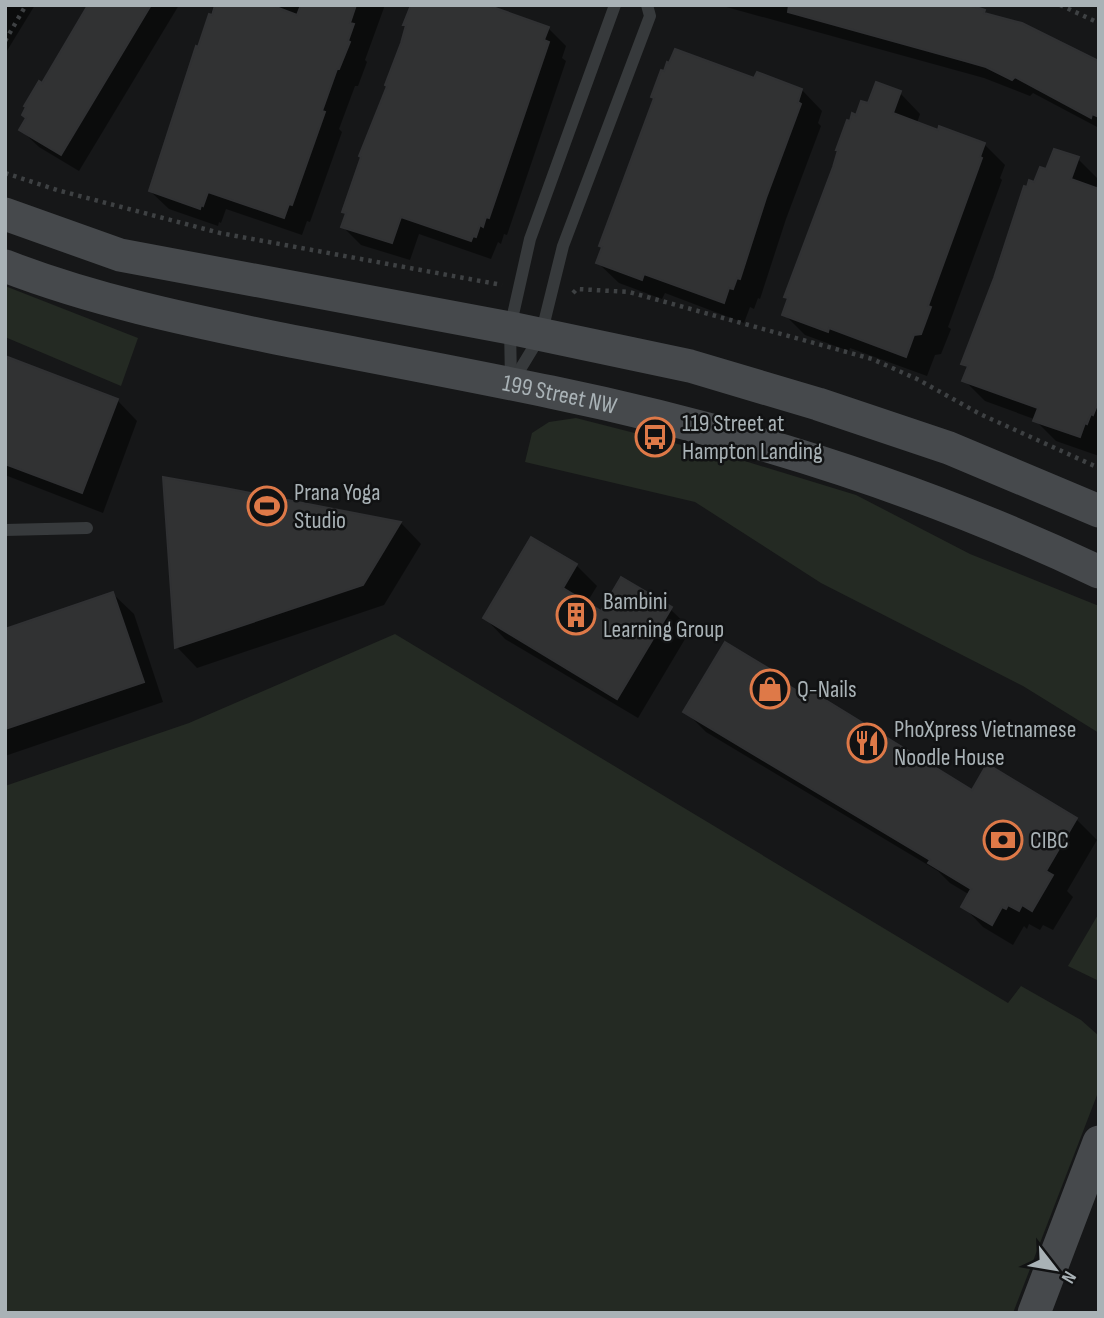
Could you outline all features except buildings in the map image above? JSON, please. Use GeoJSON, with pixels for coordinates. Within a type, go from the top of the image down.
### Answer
{"type":"FeatureCollection","features":[{"type":"Feature","properties":{"kind":"main road"},"geometry":{"type":"LineString","coordinates":[[5,214],[120,255],[690,366],[818,404],[949,449],[1099,511]]}},
{"type":"Feature","properties":{"kind":"main road","name":"199 Street NW"},"geometry":{"type":"LineString","coordinates":[[5,266],[100,299],[213,325],[676,419],[802,455],[932,501],[1099,572]]}},
{"type":"Feature","properties":{"kind":"main road"},"geometry":{"type":"LineString","coordinates":[[1034,1313],[1099,1142]]}},
{"type":"Feature","properties":{"kind":"lane"},"geometry":{"type":"LineString","coordinates":[[511,385],[525,332],[519,288],[530,239],[615,5]]}},
{"type":"Feature","properties":{"kind":"lane"},"geometry":{"type":"LineString","coordinates":[[511,385],[525,332],[551,294],[563,246],[650,16],[647,5]]}},
{"type":"Feature","properties":{"kind":"lane"},"geometry":{"type":"LineString","coordinates":[[5,530],[88,528]]}},
{"type":"Feature","properties":{"kind":"path"},"geometry":{"type":"LineString","coordinates":[[5,41],[26,5]]}},
{"type":"Feature","properties":{"kind":"path"},"geometry":{"type":"LineString","coordinates":[[1060,5],[1099,23]]}},
{"type":"Feature","properties":{"kind":"path"},"geometry":{"type":"LineString","coordinates":[[5,173],[57,190],[220,233],[519,288]]}},
{"type":"Feature","properties":{"kind":"path"},"geometry":{"type":"LineString","coordinates":[[551,294],[571,294],[577,289],[629,292],[872,359],[917,379],[980,414],[1099,468]]}},
{"type":"Feature","properties":{"kind":"shaded area"},"geometry":{"type":"Polygon","coordinates":[[[5,286],[138,338],[121,386],[5,337],[5,286]]]}},
{"type":"Feature","properties":{"kind":"shaded area"},"geometry":{"type":"Polygon","coordinates":[[[576,418],[748,462],[856,495],[970,554],[1099,606],[1099,733],[1023,686],[821,583],[695,502],[525,462],[532,433],[549,422],[576,418]]]}},
{"type":"Feature","properties":{"kind":"shaded area"},"geometry":{"type":"Polygon","coordinates":[[[395,634],[1008,1003],[1021,986],[1081,1020],[1099,1036],[1099,1090],[1013,1313],[5,1313],[5,786],[189,723],[395,634]]]}},
{"type":"Feature","properties":{"kind":"shaded area"},"geometry":{"type":"Polygon","coordinates":[[[1099,913],[1099,981],[1068,966],[1099,913]]]}},
{"type":"Feature","properties":{"kind":"place","name":"119 Street at Hampton Landing"},"geometry":{"type":"Point","coordinates":[655,437]}},
{"type":"Feature","properties":{"kind":"place","name":"Prana Yoga Studio"},"geometry":{"type":"Point","coordinates":[267,506]}},
{"type":"Feature","properties":{"kind":"place","name":"Bambini Learning Group"},"geometry":{"type":"Point","coordinates":[576,615]}},
{"type":"Feature","properties":{"kind":"place","name":"Q-Nails"},"geometry":{"type":"Point","coordinates":[770,689]}},
{"type":"Feature","properties":{"kind":"place","name":"PhoXpress Vietnamese Noodle House"},"geometry":{"type":"Point","coordinates":[867,743]}},
{"type":"Feature","properties":{"kind":"place","name":"CIBC"},"geometry":{"type":"Point","coordinates":[1003,840]}}]}
